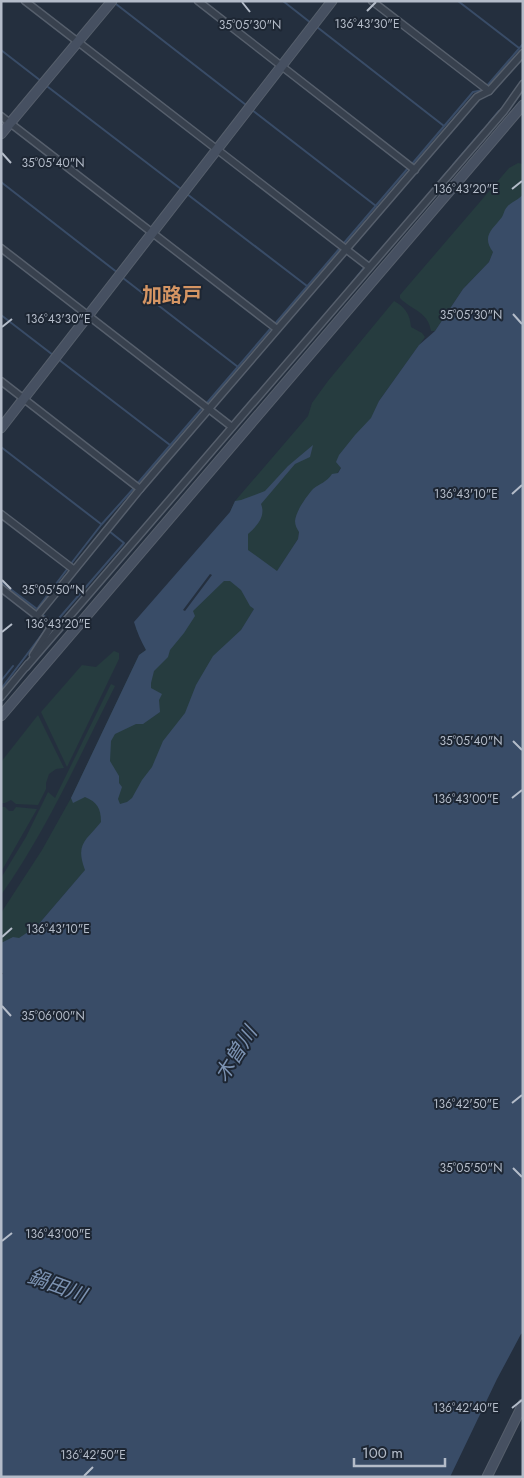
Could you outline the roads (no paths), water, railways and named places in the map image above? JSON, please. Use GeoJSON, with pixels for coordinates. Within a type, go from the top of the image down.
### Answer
{"type":"FeatureCollection","features":[{"type":"Feature","properties":{"kind":"street"},"geometry":{"type":"LineString","coordinates":[[25,1],[369,267]]}},
{"type":"Feature","properties":{"kind":"street"},"geometry":{"type":"LineString","coordinates":[[1,134],[112,1]]}},
{"type":"Feature","properties":{"kind":"street"},"geometry":{"type":"LineString","coordinates":[[198,1],[415,170]]}},
{"type":"Feature","properties":{"kind":"street"},"geometry":{"type":"LineString","coordinates":[[1,428],[332,1]]}},
{"type":"Feature","properties":{"kind":"street"},"geometry":{"type":"LineString","coordinates":[[372,1],[489,91]]}},
{"type":"Feature","properties":{"kind":"street"},"geometry":{"type":"LineString","coordinates":[[37,616],[140,488],[477,96],[489,91],[523,53]]}},
{"type":"Feature","properties":{"kind":"street"},"geometry":{"type":"LineString","coordinates":[[1,698],[504,111],[523,84]]}},
{"type":"Feature","properties":{"kind":"street"},"geometry":{"type":"LineString","coordinates":[[1,716],[523,106]]}},
{"type":"Feature","properties":{"kind":"street"},"geometry":{"type":"LineString","coordinates":[[1,116],[277,329]]}},
{"type":"Feature","properties":{"kind":"street"},"geometry":{"type":"LineString","coordinates":[[1,248],[232,427]]}},
{"type":"Feature","properties":{"kind":"street"},"geometry":{"type":"LineString","coordinates":[[1,381],[140,488]]}},
{"type":"Feature","properties":{"kind":"street"},"geometry":{"type":"LineString","coordinates":[[1,514],[73,570]]}},
{"type":"Feature","properties":{"kind":"street"},"geometry":{"type":"LineString","coordinates":[[1,588],[51,627],[26,667]]}},
{"type":"Feature","properties":{"kind":"street"},"geometry":{"type":"LineString","coordinates":[[487,1477],[523,1404]]}},
{"type":"Feature","properties":{"kind":"water"},"geometry":{"type":"Polygon","coordinates":[[[523,194],[523,1333],[497,1379],[450,1477],[1,1477],[1,976],[3,973],[1,973],[1,943],[13,937],[19,938],[37,926],[85,870],[81,854],[82,848],[87,838],[101,822],[100,813],[98,806],[89,799],[85,797],[73,803],[71,798],[139,655],[146,650],[134,622],[230,512],[235,501],[265,491],[288,466],[313,445],[310,457],[295,464],[261,504],[261,517],[248,534],[248,550],[277,571],[298,539],[299,532],[295,521],[304,500],[313,489],[332,474],[338,473],[341,468],[336,462],[339,455],[371,418],[379,401],[419,345],[435,331],[463,289],[489,262],[493,252],[488,237],[502,217],[505,209],[523,194]],[[224,581],[193,611],[195,616],[184,633],[170,650],[168,657],[154,671],[151,688],[162,694],[159,700],[160,712],[143,724],[136,724],[115,734],[111,741],[110,761],[119,776],[119,783],[122,787],[118,799],[120,804],[132,798],[152,767],[163,741],[185,713],[196,685],[213,656],[241,630],[254,609],[250,606],[241,590],[230,581],[224,581]]]}},
{"type":"Feature","properties":{"kind":"waterway"},"geometry":{"type":"LineString","coordinates":[[283,1],[311,23]]}},
{"type":"Feature","properties":{"kind":"waterway"},"geometry":{"type":"LineString","coordinates":[[458,1],[519,48]]}},
{"type":"Feature","properties":{"kind":"waterway"},"geometry":{"type":"LineString","coordinates":[[116,4],[246,105]]}},
{"type":"Feature","properties":{"kind":"waterway"},"geometry":{"type":"LineString","coordinates":[[317,27],[444,126]]}},
{"type":"Feature","properties":{"kind":"waterway"},"geometry":{"type":"LineString","coordinates":[[486,87],[523,44]]}},
{"type":"Feature","properties":{"kind":"waterway"},"geometry":{"type":"LineString","coordinates":[[1,50],[41,81]]}},
{"type":"Feature","properties":{"kind":"waterway"},"geometry":{"type":"LineString","coordinates":[[48,87],[181,189]]}},
{"type":"Feature","properties":{"kind":"waterway"},"geometry":{"type":"LineString","coordinates":[[412,164],[473,92],[483,90]]}},
{"type":"Feature","properties":{"kind":"waterway"},"geometry":{"type":"LineString","coordinates":[[252,110],[376,206]]}},
{"type":"Feature","properties":{"kind":"waterway"},"geometry":{"type":"LineString","coordinates":[[489,123],[499,111]]}},
{"type":"Feature","properties":{"kind":"waterway"},"geometry":{"type":"LineString","coordinates":[[453,165],[483,130]]}},
{"type":"Feature","properties":{"kind":"waterway"},"geometry":{"type":"LineString","coordinates":[[344,243],[409,167]]}},
{"type":"Feature","properties":{"kind":"waterway"},"geometry":{"type":"LineString","coordinates":[[441,179],[449,170]]}},
{"type":"Feature","properties":{"kind":"waterway"},"geometry":{"type":"LineString","coordinates":[[1,182],[118,273]]}},
{"type":"Feature","properties":{"kind":"waterway"},"geometry":{"type":"LineString","coordinates":[[187,194],[307,286]]}},
{"type":"Feature","properties":{"kind":"waterway"},"geometry":{"type":"LineString","coordinates":[[274,325],[340,248]]}},
{"type":"Feature","properties":{"kind":"waterway"},"geometry":{"type":"LineString","coordinates":[[351,284],[364,268]]}},
{"type":"Feature","properties":{"kind":"waterway"},"geometry":{"type":"LineString","coordinates":[[123,278],[238,367]]}},
{"type":"Feature","properties":{"kind":"waterway"},"geometry":{"type":"LineString","coordinates":[[1,315],[53,355]]}},
{"type":"Feature","properties":{"kind":"waterway"},"geometry":{"type":"LineString","coordinates":[[206,404],[271,328]]}},
{"type":"Feature","properties":{"kind":"waterway"},"geometry":{"type":"LineString","coordinates":[[58,359],[170,445]]}},
{"type":"Feature","properties":{"kind":"waterway"},"geometry":{"type":"LineString","coordinates":[[238,416],[246,406]]}},
{"type":"Feature","properties":{"kind":"waterway"},"geometry":{"type":"LineString","coordinates":[[137,484],[203,407]]}},
{"type":"Feature","properties":{"kind":"waterway"},"geometry":{"type":"LineString","coordinates":[[1,447],[101,524]]}},
{"type":"Feature","properties":{"kind":"waterway"},"geometry":{"type":"LineString","coordinates":[[70,565],[101,525],[134,488]]}},
{"type":"Feature","properties":{"kind":"waterway"},"geometry":{"type":"LineString","coordinates":[[43,615],[54,624],[124,543],[109,531]]}},
{"type":"Feature","properties":{"kind":"waterway"},"geometry":{"type":"LineString","coordinates":[[1,582],[37,609],[68,568]]}},
{"type":"Feature","properties":{"kind":"waterway"},"geometry":{"type":"LineString","coordinates":[[1,689],[46,629]]}},
{"type":"Feature","properties":{"kind":"waterway"},"geometry":{"type":"LineString","coordinates":[[1,681],[13,666]]}},
{"type":"Feature","properties":{"kind":"district","name":"加路戸"},"geometry":{"type":"Point","coordinates":[172,295]}},
{"type":"Feature","properties":{"kind":"water label","name":"木曽川"},"geometry":{"type":"Point","coordinates":[236,1054]}},
{"type":"Feature","properties":{"kind":"water label","name":"鍋田川"},"geometry":{"type":"Point","coordinates":[57,1286]}}]}
